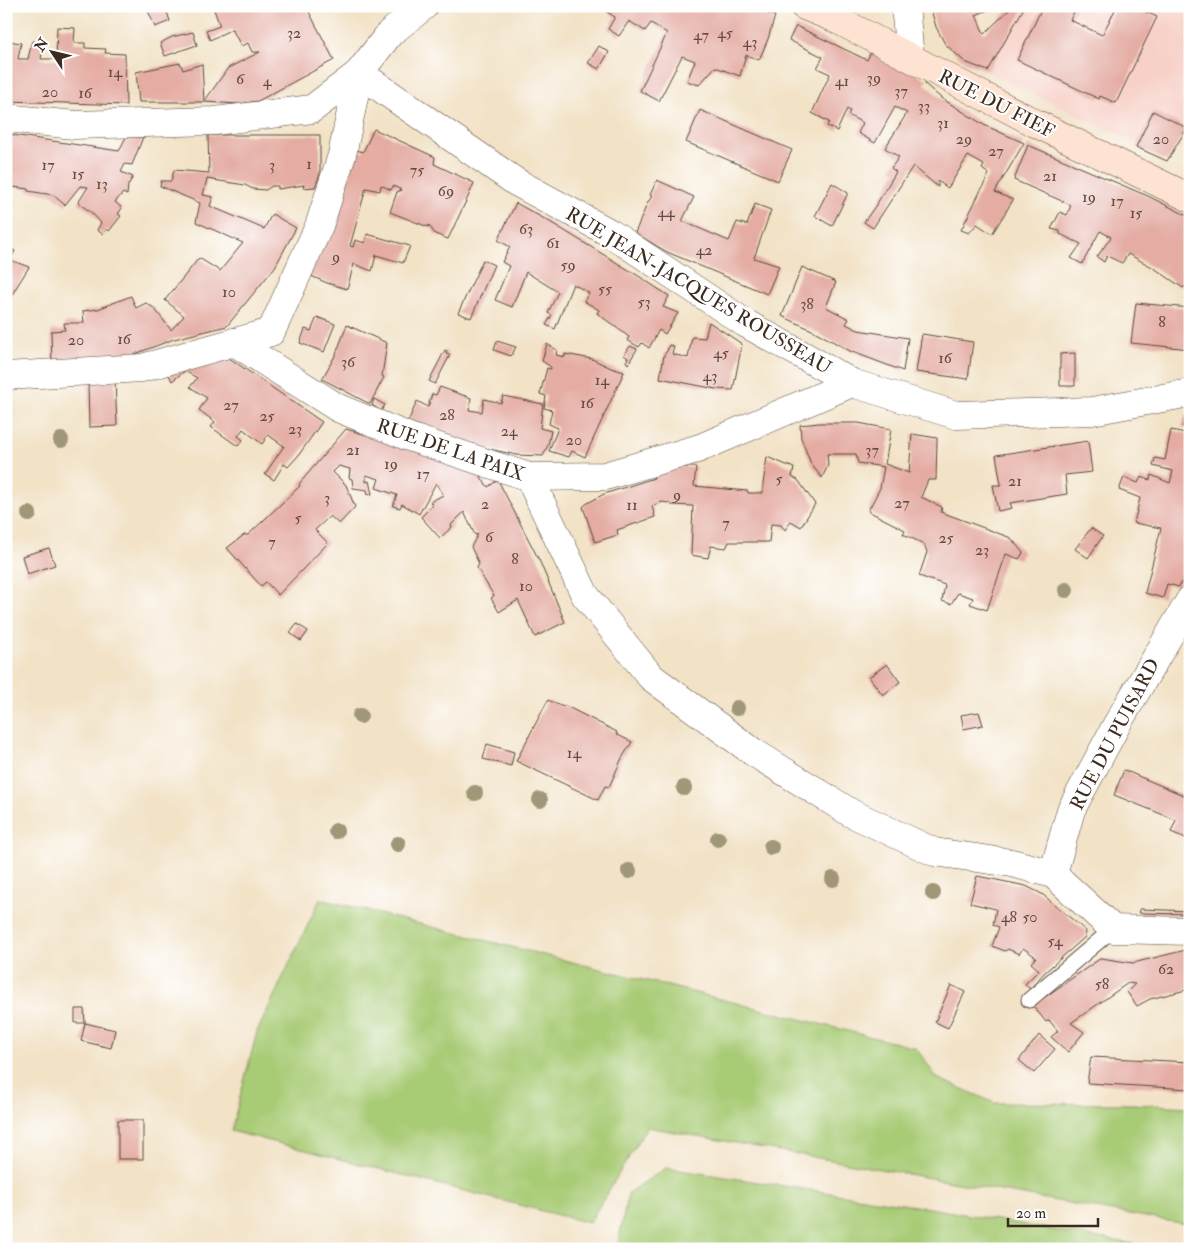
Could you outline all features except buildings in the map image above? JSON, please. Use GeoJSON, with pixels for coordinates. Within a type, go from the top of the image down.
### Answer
{"type":"FeatureCollection","features":[{"type":"Feature","properties":{"kind":"street"},"geometry":{"type":"LineString","coordinates":[[6,118],[74,125],[205,122],[312,109],[359,73],[390,34],[424,6]]}},
{"type":"Feature","properties":{"kind":"street","name":"RUE DU FIEF"},"geometry":{"type":"LineString","coordinates":[[804,6],[834,18],[1035,123],[1190,198]]}},
{"type":"Feature","properties":{"kind":"street"},"geometry":{"type":"LineString","coordinates":[[905,6],[910,57]]}},
{"type":"Feature","properties":{"kind":"street"},"geometry":{"type":"LineString","coordinates":[[6,376],[142,368],[271,332],[319,226],[342,155],[359,73]]}},
{"type":"Feature","properties":{"kind":"street","name":"RUE JEAN-JACQUES ROUSSEAU"},"geometry":{"type":"LineString","coordinates":[[359,73],[516,182],[610,233],[745,323],[852,383],[956,415],[1092,411],[1190,393]]}},
{"type":"Feature","properties":{"kind":"street","name":"RUE DE LA PAIX"},"geometry":{"type":"LineString","coordinates":[[234,342],[338,408],[409,437],[529,477],[605,476],[700,448],[852,383]]}},
{"type":"Feature","properties":{"kind":"street"},"geometry":{"type":"LineString","coordinates":[[529,477],[584,595],[651,677],[753,752],[851,813],[934,852],[1012,863],[1052,874],[1113,929],[1190,931]]}},
{"type":"Feature","properties":{"kind":"street","name":"RUE DU PUISARD"},"geometry":{"type":"LineString","coordinates":[[1052,874],[1071,810],[1149,669],[1190,600]]}},
{"type":"Feature","properties":{"kind":"lane"},"geometry":{"type":"LineString","coordinates":[[1029,1000],[1113,929]]}},
{"type":"Feature","properties":{"kind":"shaded area"},"geometry":{"type":"Polygon","coordinates":[[[1011,6],[1190,6],[1190,125],[1169,159],[967,62],[978,43],[1011,6]]]}},
{"type":"Feature","properties":{"kind":"green space"},"geometry":{"type":"Polygon","coordinates":[[[320,899],[916,1048],[937,1078],[995,1103],[1132,1104],[1190,1107],[1190,1225],[647,1127],[589,1223],[231,1131],[257,1032],[320,899]]]}},
{"type":"Feature","properties":{"kind":"green space"},"geometry":{"type":"Polygon","coordinates":[[[666,1168],[935,1209],[1162,1249],[617,1249],[628,1193],[666,1168]]]}}]}
